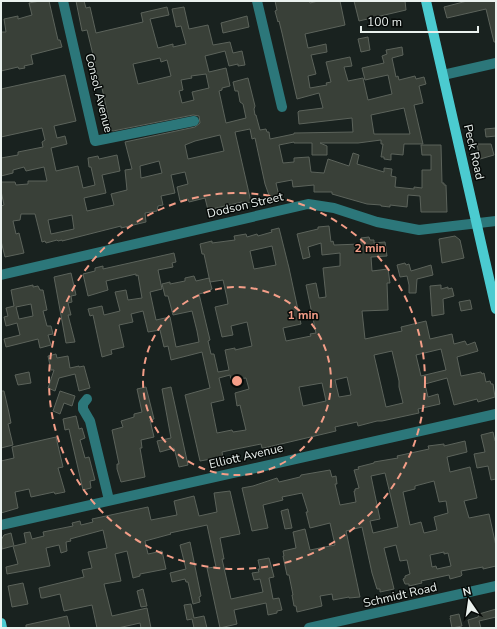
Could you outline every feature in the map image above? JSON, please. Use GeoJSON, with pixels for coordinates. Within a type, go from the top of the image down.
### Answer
{"type":"FeatureCollection","features":[{"type":"Feature","properties":{"kind":"main road","name":"Peck Road"},"geometry":{"type":"LineString","coordinates":[[426,1],[496,309]]}},
{"type":"Feature","properties":{"kind":"main road"},"geometry":{"type":"LineString","coordinates":[[1,623],[2,628]]}},
{"type":"Feature","properties":{"kind":"street","name":"Consol Avenue"},"geometry":{"type":"LineString","coordinates":[[64,1],[95,140],[194,121]]}},
{"type":"Feature","properties":{"kind":"street"},"geometry":{"type":"LineString","coordinates":[[257,1],[282,107]]}},
{"type":"Feature","properties":{"kind":"street"},"geometry":{"type":"LineString","coordinates":[[443,75],[496,63]]}},
{"type":"Feature","properties":{"kind":"street","name":"Dodson Street"},"geometry":{"type":"LineString","coordinates":[[1,274],[308,204],[334,208],[377,222],[419,230],[477,222],[496,221]]}},
{"type":"Feature","properties":{"kind":"street"},"geometry":{"type":"LineString","coordinates":[[87,399],[84,400],[83,409],[90,421],[109,500]]}},
{"type":"Feature","properties":{"kind":"street","name":"Elliott Avenue"},"geometry":{"type":"LineString","coordinates":[[1,525],[496,414]]}},
{"type":"Feature","properties":{"kind":"street","name":"Schmidt Road"},"geometry":{"type":"LineString","coordinates":[[310,628],[496,586]]}},
{"type":"Feature","properties":{"kind":"building"},"geometry":{"type":"Polygon","coordinates":[[[49,1],[58,40],[60,40],[62,47],[31,55],[33,64],[24,66],[25,68],[19,69],[18,67],[1,71],[1,32],[6,32],[4,19],[18,16],[18,19],[32,15],[29,3],[49,1]]]}},
{"type":"Feature","properties":{"kind":"building"},"geometry":{"type":"Polygon","coordinates":[[[76,1],[84,1],[86,8],[90,7],[96,33],[143,22],[141,13],[167,7],[169,15],[150,19],[158,48],[173,44],[173,47],[186,44],[181,26],[176,27],[172,9],[184,7],[189,29],[208,25],[213,45],[230,42],[233,53],[242,51],[245,65],[238,66],[238,64],[229,66],[225,51],[205,56],[209,72],[226,68],[230,86],[222,88],[222,90],[219,91],[226,123],[246,118],[243,104],[240,102],[238,91],[235,91],[233,82],[248,78],[255,106],[255,115],[260,130],[266,129],[267,132],[269,132],[270,139],[294,133],[353,132],[352,118],[299,124],[299,111],[323,108],[319,93],[297,99],[279,21],[278,22],[275,11],[277,10],[275,1],[309,1],[310,3],[318,1],[340,1],[345,25],[305,34],[308,48],[326,44],[327,52],[311,55],[316,74],[308,76],[310,88],[327,85],[326,83],[331,82],[326,62],[350,57],[352,66],[344,67],[348,81],[363,78],[368,100],[392,94],[388,75],[365,80],[362,68],[384,63],[382,56],[387,54],[386,50],[402,47],[403,55],[392,58],[396,77],[398,76],[399,80],[415,76],[416,79],[424,77],[426,84],[419,86],[423,103],[414,105],[423,144],[404,144],[403,155],[391,154],[391,160],[381,157],[383,144],[381,144],[381,140],[358,143],[320,143],[327,146],[327,155],[312,155],[312,143],[294,142],[279,145],[283,163],[294,162],[294,158],[309,157],[311,172],[324,173],[328,159],[349,166],[353,153],[359,155],[357,164],[384,172],[384,168],[392,169],[391,176],[396,177],[395,187],[414,189],[414,187],[422,188],[422,170],[431,170],[431,155],[422,155],[421,145],[441,145],[442,183],[446,185],[447,212],[421,212],[420,196],[408,195],[407,207],[390,205],[390,207],[381,206],[367,204],[332,194],[332,192],[314,192],[314,185],[293,187],[292,180],[276,183],[279,196],[270,198],[265,184],[255,138],[252,139],[250,129],[235,132],[251,202],[242,204],[242,202],[208,210],[205,198],[189,202],[188,199],[180,201],[177,187],[188,184],[185,172],[171,175],[175,193],[161,196],[163,205],[158,206],[157,211],[145,213],[146,222],[121,228],[121,226],[62,241],[57,240],[46,243],[45,241],[42,242],[35,214],[21,214],[20,220],[13,221],[16,234],[19,233],[24,253],[5,257],[1,241],[1,206],[4,205],[1,182],[15,182],[16,185],[28,184],[28,181],[47,181],[44,167],[26,171],[24,167],[13,170],[13,173],[1,176],[1,158],[18,155],[18,152],[43,147],[42,142],[45,140],[42,128],[1,137],[1,89],[65,75],[76,121],[54,126],[57,138],[65,136],[67,144],[51,148],[56,171],[78,166],[83,188],[95,185],[91,167],[89,167],[88,158],[98,156],[99,159],[117,155],[120,171],[102,175],[106,193],[84,198],[87,211],[114,205],[111,194],[127,190],[125,170],[132,169],[125,142],[195,127],[200,123],[199,116],[193,115],[113,131],[111,130],[102,88],[100,88],[96,71],[92,72],[90,64],[95,63],[87,30],[82,31],[76,1]],[[160,58],[133,64],[138,84],[171,76],[167,60],[161,62],[160,58]],[[206,74],[191,76],[192,78],[181,80],[183,90],[179,91],[182,103],[194,100],[192,92],[209,88],[206,74]],[[404,108],[371,115],[374,134],[410,134],[404,108]],[[220,135],[185,145],[188,159],[224,151],[220,135]],[[159,161],[140,166],[141,178],[162,173],[159,161]],[[72,215],[48,220],[51,234],[74,229],[72,215]]]}},
{"type":"Feature","properties":{"kind":"building"},"geometry":{"type":"Polygon","coordinates":[[[354,1],[405,1],[406,10],[359,21],[354,1]]]}},
{"type":"Feature","properties":{"kind":"building"},"geometry":{"type":"Polygon","coordinates":[[[467,1],[496,1],[496,42],[494,42],[486,9],[447,18],[444,7],[467,1]]]}},
{"type":"Feature","properties":{"kind":"building"},"geometry":{"type":"Polygon","coordinates":[[[247,16],[249,27],[223,33],[221,23],[247,16]]]}},
{"type":"Feature","properties":{"kind":"building"},"geometry":{"type":"Polygon","coordinates":[[[368,37],[370,50],[361,52],[358,39],[368,37]]]}},
{"type":"Feature","properties":{"kind":"building"},"geometry":{"type":"Polygon","coordinates":[[[496,128],[496,136],[486,137],[485,129],[496,128]]]}},
{"type":"Feature","properties":{"kind":"building"},"geometry":{"type":"Polygon","coordinates":[[[477,144],[491,144],[494,155],[480,159],[477,144]]]}},
{"type":"Feature","properties":{"kind":"building"},"geometry":{"type":"Polygon","coordinates":[[[329,226],[331,242],[333,241],[334,245],[361,244],[361,238],[369,237],[370,240],[374,240],[374,243],[385,242],[387,256],[371,257],[372,271],[388,269],[390,283],[387,283],[388,310],[362,311],[365,339],[402,331],[401,327],[426,321],[430,339],[452,334],[454,344],[465,341],[467,345],[475,342],[478,351],[457,357],[461,376],[481,372],[482,374],[484,373],[486,382],[490,381],[491,384],[493,384],[495,397],[478,402],[477,399],[454,405],[447,378],[425,384],[428,397],[438,394],[440,404],[418,409],[419,413],[358,426],[357,422],[335,427],[336,431],[264,448],[262,448],[261,444],[222,452],[223,458],[212,461],[211,459],[200,461],[185,395],[210,388],[202,352],[171,360],[168,346],[164,347],[160,330],[148,332],[143,311],[131,314],[133,322],[119,325],[124,347],[111,350],[112,354],[102,357],[93,315],[90,316],[88,309],[102,306],[104,315],[120,311],[115,292],[126,290],[128,300],[142,298],[138,275],[136,276],[136,274],[106,281],[108,290],[88,296],[83,274],[95,271],[95,268],[103,266],[103,269],[174,253],[176,262],[172,263],[173,267],[158,270],[162,289],[150,292],[156,320],[170,317],[176,347],[199,342],[197,331],[192,311],[173,315],[168,296],[165,296],[162,284],[185,281],[185,278],[194,276],[196,281],[209,278],[210,280],[200,244],[212,241],[212,243],[235,240],[234,236],[246,234],[247,237],[257,234],[258,236],[272,232],[271,230],[279,228],[301,324],[283,328],[286,341],[311,336],[310,334],[316,333],[306,285],[316,283],[319,298],[326,297],[323,268],[340,266],[340,253],[322,255],[321,243],[308,247],[310,257],[303,259],[297,234],[318,229],[318,227],[329,226]],[[272,246],[250,251],[254,269],[276,265],[272,246]],[[223,280],[210,282],[212,289],[210,290],[211,291],[199,294],[210,340],[208,341],[211,354],[214,354],[218,372],[229,370],[225,350],[235,348],[235,350],[252,346],[247,322],[231,326],[233,335],[222,337],[215,307],[228,304],[223,280]],[[441,349],[416,355],[421,376],[446,370],[441,349]],[[392,351],[374,355],[386,407],[403,403],[392,351]],[[230,375],[219,378],[224,400],[211,403],[217,433],[232,430],[233,432],[246,430],[240,405],[237,406],[235,393],[249,389],[246,378],[231,380],[230,375]],[[347,377],[335,380],[339,397],[351,395],[347,377]],[[322,383],[299,387],[303,406],[326,401],[322,383]]]}},
{"type":"Feature","properties":{"kind":"building"},"geometry":{"type":"Polygon","coordinates":[[[455,236],[460,240],[464,258],[442,263],[439,239],[455,236]]]}},
{"type":"Feature","properties":{"kind":"building"},"geometry":{"type":"Polygon","coordinates":[[[405,263],[406,265],[409,264],[411,271],[431,265],[433,275],[417,279],[416,293],[409,293],[407,276],[400,277],[397,265],[405,263]]]}},
{"type":"Feature","properties":{"kind":"building"},"geometry":{"type":"Polygon","coordinates":[[[71,273],[76,295],[71,296],[72,302],[68,303],[71,315],[68,315],[75,342],[66,343],[54,277],[71,273]]]}},
{"type":"Feature","properties":{"kind":"building"},"geometry":{"type":"Polygon","coordinates":[[[33,285],[33,287],[38,286],[40,290],[43,290],[47,310],[43,311],[47,326],[51,326],[53,334],[48,335],[51,345],[40,348],[38,339],[6,347],[4,339],[20,335],[17,323],[6,326],[4,317],[8,316],[6,308],[14,306],[11,290],[33,285]],[[31,304],[16,307],[19,319],[33,316],[31,304]]]}},
{"type":"Feature","properties":{"kind":"building"},"geometry":{"type":"Polygon","coordinates":[[[441,285],[441,289],[448,287],[448,289],[452,288],[454,296],[443,299],[444,314],[432,316],[430,286],[441,285]]]}},
{"type":"Feature","properties":{"kind":"building"},"geometry":{"type":"Polygon","coordinates":[[[470,300],[472,309],[461,311],[459,302],[470,300]]]}},
{"type":"Feature","properties":{"kind":"building"},"geometry":{"type":"Polygon","coordinates":[[[56,354],[57,358],[68,356],[70,368],[84,366],[90,388],[79,391],[75,374],[59,378],[55,391],[48,388],[54,370],[51,370],[48,356],[56,354]]]}},
{"type":"Feature","properties":{"kind":"building"},"geometry":{"type":"Polygon","coordinates":[[[29,372],[31,383],[18,385],[15,375],[29,372]]]}},
{"type":"Feature","properties":{"kind":"building"},"geometry":{"type":"Polygon","coordinates":[[[146,387],[154,419],[150,420],[154,437],[141,440],[142,448],[140,448],[145,477],[121,482],[117,469],[117,464],[119,464],[112,430],[123,427],[121,421],[134,417],[134,414],[142,412],[137,389],[146,387]]]}},
{"type":"Feature","properties":{"kind":"building"},"geometry":{"type":"Polygon","coordinates":[[[171,387],[188,465],[179,467],[174,448],[160,452],[157,441],[171,438],[162,389],[171,387]]]}},
{"type":"Feature","properties":{"kind":"building"},"geometry":{"type":"Polygon","coordinates":[[[1,391],[4,391],[9,413],[11,423],[8,424],[13,445],[1,448],[1,391]]]}},
{"type":"Feature","properties":{"kind":"building"},"geometry":{"type":"Polygon","coordinates":[[[60,391],[75,396],[72,406],[64,403],[60,414],[53,411],[60,391]]]}},
{"type":"Feature","properties":{"kind":"building"},"geometry":{"type":"Polygon","coordinates":[[[76,416],[79,429],[82,428],[85,438],[80,440],[85,458],[89,457],[95,480],[90,481],[91,488],[83,490],[69,429],[65,430],[63,419],[76,416]]]}},
{"type":"Feature","properties":{"kind":"building"},"geometry":{"type":"Polygon","coordinates":[[[493,432],[495,441],[496,440],[496,479],[491,480],[488,466],[477,468],[474,454],[485,452],[481,435],[493,432]]]}},
{"type":"Feature","properties":{"kind":"building"},"geometry":{"type":"Polygon","coordinates":[[[56,437],[63,467],[58,468],[65,492],[55,494],[54,492],[31,497],[29,489],[15,492],[18,508],[1,513],[1,461],[14,458],[12,447],[56,437]]]}},
{"type":"Feature","properties":{"kind":"building"},"geometry":{"type":"Polygon","coordinates":[[[465,441],[467,452],[447,457],[450,472],[470,467],[477,498],[464,501],[469,518],[489,514],[496,546],[496,566],[461,571],[461,576],[450,579],[449,575],[421,581],[422,583],[409,586],[409,584],[405,584],[403,579],[405,576],[410,574],[407,560],[400,561],[396,545],[384,548],[394,589],[380,592],[380,589],[377,589],[372,573],[362,527],[346,531],[360,597],[349,597],[333,600],[332,594],[320,596],[322,606],[297,612],[296,606],[294,606],[283,551],[296,548],[293,532],[305,529],[310,550],[335,545],[330,523],[310,528],[306,512],[308,512],[302,493],[282,497],[283,500],[263,505],[268,528],[252,531],[242,488],[277,478],[279,482],[300,477],[301,475],[330,470],[332,477],[336,476],[337,484],[335,484],[340,505],[356,502],[354,491],[355,489],[359,488],[354,470],[359,469],[358,467],[429,449],[428,446],[444,444],[444,446],[465,441]],[[385,473],[371,476],[380,519],[370,521],[373,533],[398,527],[385,473]],[[434,481],[415,486],[415,489],[403,492],[410,525],[421,522],[424,533],[437,530],[434,517],[448,513],[446,501],[439,502],[434,481]],[[444,552],[430,555],[432,567],[436,566],[437,569],[451,566],[448,553],[444,554],[444,552]]]}},
{"type":"Feature","properties":{"kind":"building"},"geometry":{"type":"Polygon","coordinates":[[[230,491],[240,534],[220,538],[224,559],[222,559],[231,599],[263,592],[260,579],[254,580],[252,573],[259,572],[258,569],[260,569],[258,560],[269,558],[274,577],[269,578],[273,599],[279,598],[282,610],[277,611],[277,613],[268,615],[266,603],[234,610],[237,624],[220,628],[207,568],[216,567],[207,525],[170,533],[171,534],[145,541],[148,554],[162,551],[166,569],[140,574],[140,576],[133,578],[127,551],[115,554],[121,581],[104,584],[112,616],[147,608],[151,628],[141,628],[140,623],[118,628],[97,628],[92,605],[64,611],[60,594],[41,598],[39,588],[84,577],[82,570],[92,568],[88,552],[107,548],[103,530],[70,539],[71,541],[66,542],[67,551],[61,553],[59,545],[46,548],[50,566],[7,574],[6,567],[18,564],[13,546],[2,549],[1,540],[4,535],[11,533],[14,546],[26,543],[24,533],[30,532],[32,539],[44,536],[43,532],[73,526],[72,523],[80,521],[81,525],[93,522],[92,519],[148,507],[151,520],[177,515],[174,501],[194,496],[199,516],[217,512],[214,493],[230,491]]]}},
{"type":"Feature","properties":{"kind":"building"},"geometry":{"type":"Polygon","coordinates":[[[288,509],[292,528],[285,529],[281,511],[288,509]]]}},
{"type":"Feature","properties":{"kind":"building"},"geometry":{"type":"Polygon","coordinates":[[[190,542],[201,596],[199,597],[200,602],[193,604],[188,582],[186,582],[185,579],[172,582],[170,573],[186,569],[180,545],[190,542]]]}},
{"type":"Feature","properties":{"kind":"building"},"geometry":{"type":"Polygon","coordinates":[[[23,583],[28,604],[12,607],[8,586],[23,583]]]}},
{"type":"Feature","properties":{"kind":"building"},"geometry":{"type":"Polygon","coordinates":[[[143,589],[147,606],[141,607],[137,591],[143,589]]]}},
{"type":"Feature","properties":{"kind":"building"},"geometry":{"type":"Polygon","coordinates":[[[191,604],[194,618],[204,616],[207,628],[194,628],[192,619],[187,620],[184,605],[191,604]]]}},
{"type":"Feature","properties":{"kind":"building"},"geometry":{"type":"Polygon","coordinates":[[[496,609],[496,617],[479,621],[481,628],[470,628],[468,620],[478,617],[479,614],[496,609]]]}},
{"type":"Feature","properties":{"kind":"building"},"geometry":{"type":"Polygon","coordinates":[[[459,614],[462,626],[452,628],[450,616],[459,614]]]}},
{"type":"Feature","properties":{"kind":"building"},"geometry":{"type":"Polygon","coordinates":[[[67,616],[70,628],[26,628],[26,625],[67,616]]]}}]}
